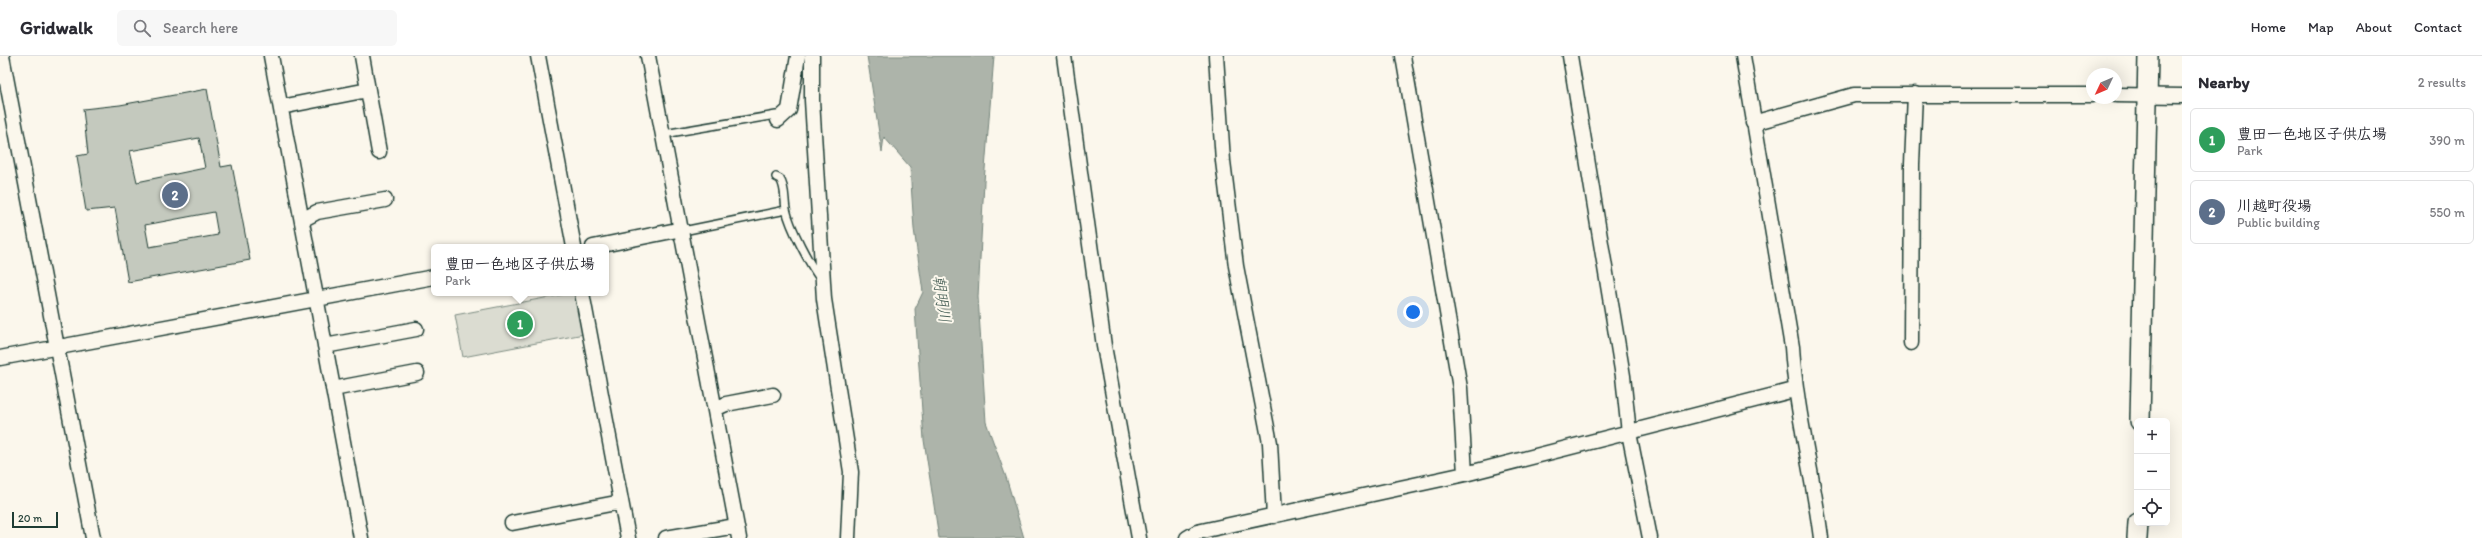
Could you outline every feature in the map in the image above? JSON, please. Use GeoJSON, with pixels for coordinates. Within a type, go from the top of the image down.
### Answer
{"type":"FeatureCollection","features":[{"type":"Feature","properties":{"kind":"street"},"geometry":{"type":"LineString","coordinates":[[2,56],[93,538]]}},
{"type":"Feature","properties":{"kind":"street"},"geometry":{"type":"LineString","coordinates":[[271,56],[361,538]]}},
{"type":"Feature","properties":{"kind":"street"},"geometry":{"type":"LineString","coordinates":[[362,56],[379,152]]}},
{"type":"Feature","properties":{"kind":"street"},"geometry":{"type":"LineString","coordinates":[[538,56],[573,244]]}},
{"type":"Feature","properties":{"kind":"street"},"geometry":{"type":"LineString","coordinates":[[648,56],[682,229],[737,532],[666,538]]}},
{"type":"Feature","properties":{"kind":"street"},"geometry":{"type":"LineString","coordinates":[[777,117],[788,110],[798,56]]}},
{"type":"Feature","properties":{"kind":"street"},"geometry":{"type":"LineString","coordinates":[[812,56],[812,100],[823,284],[851,472],[848,538]]}},
{"type":"Feature","properties":{"kind":"street"},"geometry":{"type":"LineString","coordinates":[[1064,56],[1104,346],[1139,538]]}},
{"type":"Feature","properties":{"kind":"street"},"geometry":{"type":"LineString","coordinates":[[1216,56],[1223,161],[1236,266],[1270,443],[1274,516]]}},
{"type":"Feature","properties":{"kind":"street"},"geometry":{"type":"LineString","coordinates":[[1403,56],[1460,388],[1465,474]]}},
{"type":"Feature","properties":{"kind":"street"},"geometry":{"type":"LineString","coordinates":[[1570,56],[1623,376],[1628,433],[1650,538]]}},
{"type":"Feature","properties":{"kind":"street"},"geometry":{"type":"LineString","coordinates":[[1743,56],[1792,347],[1794,390],[1814,484],[1822,538]]}},
{"type":"Feature","properties":{"kind":"street"},"geometry":{"type":"LineString","coordinates":[[2140,418],[2148,56]]}},
{"type":"Feature","properties":{"kind":"street"},"geometry":{"type":"LineString","coordinates":[[281,107],[368,90]]}},
{"type":"Feature","properties":{"kind":"street"},"geometry":{"type":"LineString","coordinates":[[1911,343],[1912,164],[1915,94]]}},
{"type":"Feature","properties":{"kind":"street"},"geometry":{"type":"LineString","coordinates":[[1754,123],[1854,95],[2086,95]]}},
{"type":"Feature","properties":{"kind":"street"},"geometry":{"type":"LineString","coordinates":[[2122,96],[2182,96]]}},
{"type":"Feature","properties":{"kind":"street"},"geometry":{"type":"LineString","coordinates":[[302,220],[316,212],[385,200]]}},
{"type":"Feature","properties":{"kind":"street"},"geometry":{"type":"LineString","coordinates":[[608,244],[682,229]]}},
{"type":"Feature","properties":{"kind":"street"},"geometry":{"type":"LineString","coordinates":[[0,358],[431,278]]}},
{"type":"Feature","properties":{"kind":"street"},"geometry":{"type":"LineString","coordinates":[[583,296],[628,538]]}},
{"type":"Feature","properties":{"kind":"street"},"geometry":{"type":"LineString","coordinates":[[325,346],[416,329]]}},
{"type":"Feature","properties":{"kind":"street"},"geometry":{"type":"LineString","coordinates":[[333,389],[417,373]]}},
{"type":"Feature","properties":{"kind":"street"},"geometry":{"type":"LineString","coordinates":[[1187,538],[1197,532],[1465,474],[1794,390]]}},
{"type":"Feature","properties":{"kind":"street"},"geometry":{"type":"LineString","coordinates":[[715,409],[726,404],[773,395]]}},
{"type":"Feature","properties":{"kind":"street"},"geometry":{"type":"LineString","coordinates":[[512,523],[621,502]]}},
{"type":"Feature","properties":{"kind":"street"},"geometry":{"type":"LineString","coordinates":[[2137,538],[2138,526]]}},
{"type":"Feature","properties":{"kind":"lane"},"geometry":{"type":"LineString","coordinates":[[664,134],[777,117]]}},
{"type":"Feature","properties":{"kind":"lane"},"geometry":{"type":"LineString","coordinates":[[776,177],[780,179],[784,185],[786,210],[812,267],[823,284]]}},
{"type":"Feature","properties":{"kind":"lane"},"geometry":{"type":"LineString","coordinates":[[682,229],[688,230],[786,210]]}},
{"type":"Feature","properties":{"kind":"shaded area"},"geometry":{"type":"Polygon","coordinates":[[[555,296],[577,296],[584,334],[463,357],[455,315],[555,296]]]}},
{"type":"Feature","properties":{"kind":"water","name":"朝明川"},"geometry":{"type":"Polygon","coordinates":[[[867,56],[994,56],[984,182],[978,297],[986,422],[1006,477],[1024,538],[939,538],[924,440],[915,309],[923,292],[914,229],[910,167],[884,137],[882,152],[867,56]]]}},
{"type":"Feature","properties":{"kind":"building"},"geometry":{"type":"Polygon","coordinates":[[[207,89],[221,167],[232,165],[250,260],[128,282],[115,208],[86,211],[77,156],[88,154],[83,109],[120,105],[207,89]],[[199,138],[130,151],[137,182],[205,168],[199,138]],[[214,212],[145,225],[149,247],[218,235],[214,212]]]}},
{"type":"Feature","properties":{"kind":"place","name":"川越町役場"},"geometry":{"type":"Point","coordinates":[175,195]}},
{"type":"Feature","properties":{"kind":"place","name":"豊田一色地区子供広場"},"geometry":{"type":"Point","coordinates":[520,324]}}]}
